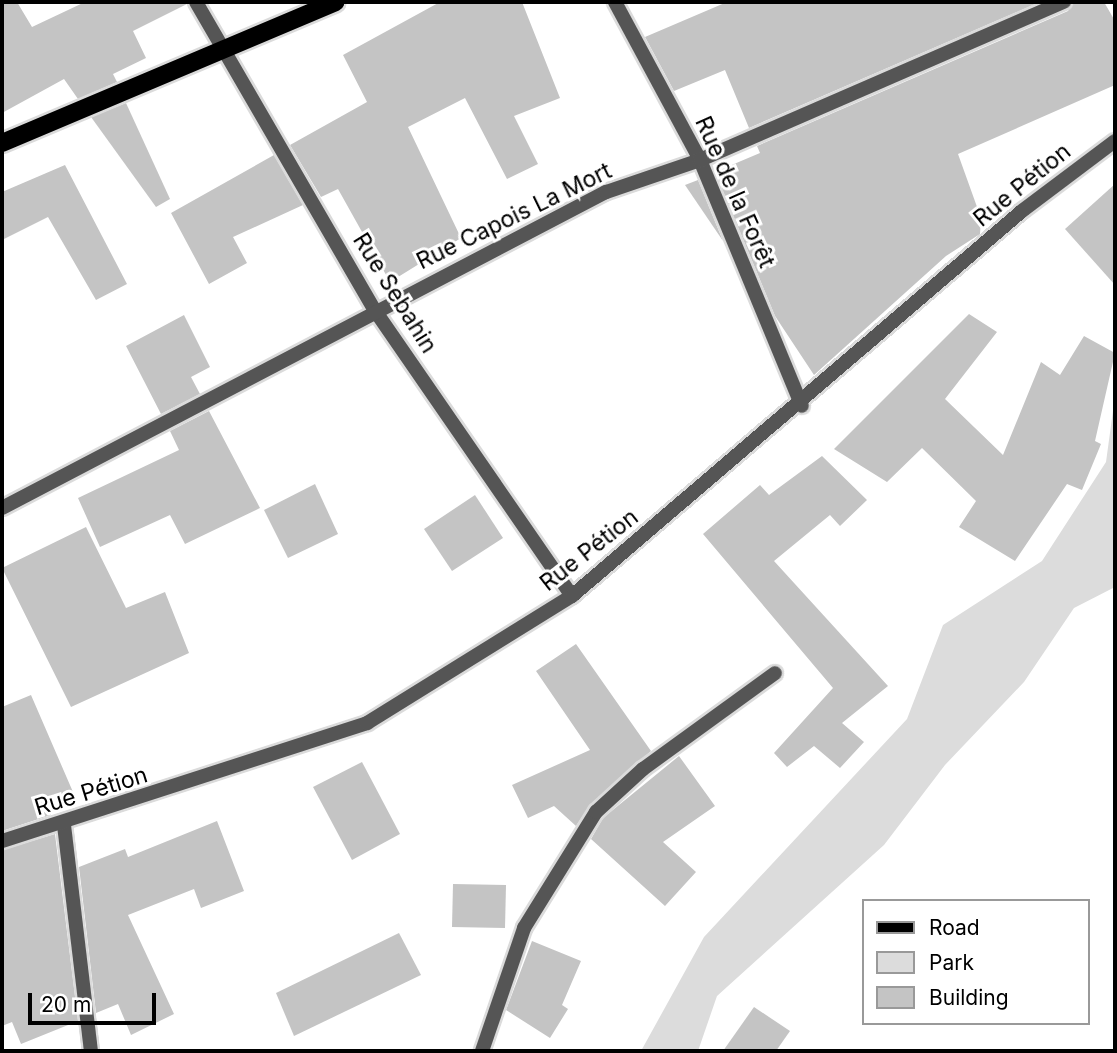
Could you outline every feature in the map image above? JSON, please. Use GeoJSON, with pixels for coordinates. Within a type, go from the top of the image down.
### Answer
{"type":"FeatureCollection","features":[{"type":"Feature","properties":{"kind":"main road"},"geometry":{"type":"LineString","coordinates":[[2,143],[225,46],[335,2]]}},
{"type":"Feature","properties":{"kind":"street","name":"Rue Sebahin"},"geometry":{"type":"LineString","coordinates":[[196,2],[225,46],[376,312],[572,596]]}},
{"type":"Feature","properties":{"kind":"street","name":"Rue de la Forêt"},"geometry":{"type":"LineString","coordinates":[[615,2],[700,160],[802,406]]}},
{"type":"Feature","properties":{"kind":"street","name":"Rue Capois La Mort"},"geometry":{"type":"LineString","coordinates":[[2,509],[606,192],[700,160],[1064,2]]}},
{"type":"Feature","properties":{"kind":"street","name":"Rue Pétion"},"geometry":{"type":"LineString","coordinates":[[2,841],[64,825],[368,723],[572,596],[802,406],[1022,211],[1115,141]]}},
{"type":"Feature","properties":{"kind":"street"},"geometry":{"type":"LineString","coordinates":[[482,1051],[524,928],[596,812],[643,769],[775,673]]}},
{"type":"Feature","properties":{"kind":"street"},"geometry":{"type":"LineString","coordinates":[[64,825],[91,1051]]}},
{"type":"Feature","properties":{"kind":"green space"},"geometry":{"type":"Polygon","coordinates":[[[1115,396],[1115,587],[1074,608],[1024,682],[945,765],[884,845],[717,996],[698,1051],[641,1051],[704,937],[907,719],[943,625],[1042,561],[1106,462],[1115,396]]]}},
{"type":"Feature","properties":{"kind":"building"},"geometry":{"type":"Polygon","coordinates":[[[2,2],[17,2],[32,27],[85,2],[187,4],[133,31],[146,58],[113,74],[117,82],[78,99],[64,79],[2,113],[2,2]]]}},
{"type":"Feature","properties":{"kind":"building"},"geometry":{"type":"Polygon","coordinates":[[[440,2],[522,2],[560,98],[514,116],[538,164],[507,179],[465,98],[408,127],[461,238],[390,282],[338,189],[321,197],[290,145],[367,102],[343,55],[440,2]]]}},
{"type":"Feature","properties":{"kind":"building"},"geometry":{"type":"Polygon","coordinates":[[[727,2],[1040,2],[749,128],[725,70],[674,91],[645,37],[727,2]]]}},
{"type":"Feature","properties":{"kind":"building"},"geometry":{"type":"Polygon","coordinates":[[[1073,2],[1104,2],[1115,21],[1115,85],[958,154],[981,218],[980,234],[946,256],[814,375],[775,316],[715,172],[760,153],[757,146],[1068,11],[1073,2]]]}},
{"type":"Feature","properties":{"kind":"building"},"geometry":{"type":"Polygon","coordinates":[[[126,103],[170,199],[156,207],[91,117],[126,103]]]}},
{"type":"Feature","properties":{"kind":"building"},"geometry":{"type":"Polygon","coordinates":[[[274,155],[303,205],[233,237],[247,263],[209,284],[171,213],[274,155]]]}},
{"type":"Feature","properties":{"kind":"building"},"geometry":{"type":"Polygon","coordinates":[[[65,165],[127,284],[96,300],[48,217],[2,240],[2,192],[65,165]]]}},
{"type":"Feature","properties":{"kind":"building"},"geometry":{"type":"Polygon","coordinates":[[[698,180],[723,241],[685,185],[698,180]]]}},
{"type":"Feature","properties":{"kind":"building"},"geometry":{"type":"Polygon","coordinates":[[[1115,184],[1115,285],[1065,229],[1115,184]]]}},
{"type":"Feature","properties":{"kind":"building"},"geometry":{"type":"Polygon","coordinates":[[[969,314],[997,332],[945,399],[1003,455],[1041,362],[1060,375],[1084,336],[1115,353],[1095,441],[1101,444],[1082,490],[1067,484],[1015,561],[959,527],[976,501],[922,448],[887,482],[834,449],[969,314]]]}},
{"type":"Feature","properties":{"kind":"building"},"geometry":{"type":"Polygon","coordinates":[[[184,315],[210,367],[191,377],[200,394],[161,414],[126,346],[184,315]]]}},
{"type":"Feature","properties":{"kind":"building"},"geometry":{"type":"Polygon","coordinates":[[[209,411],[260,508],[185,544],[170,515],[100,547],[78,498],[179,450],[170,431],[209,411]]]}},
{"type":"Feature","properties":{"kind":"building"},"geometry":{"type":"Polygon","coordinates":[[[822,456],[867,500],[840,526],[830,515],[774,561],[888,686],[842,723],[864,742],[840,768],[814,746],[787,767],[774,753],[833,688],[703,534],[760,485],[769,495],[822,456]]]}},
{"type":"Feature","properties":{"kind":"building"},"geometry":{"type":"Polygon","coordinates":[[[315,484],[338,534],[288,558],[264,510],[315,484]]]}},
{"type":"Feature","properties":{"kind":"building"},"geometry":{"type":"Polygon","coordinates":[[[475,495],[503,538],[452,571],[424,529],[475,495]]]}},
{"type":"Feature","properties":{"kind":"building"},"geometry":{"type":"Polygon","coordinates":[[[86,527],[126,608],[165,592],[189,653],[71,707],[2,568],[86,527]]]}},
{"type":"Feature","properties":{"kind":"building"},"geometry":{"type":"Polygon","coordinates":[[[576,644],[651,751],[590,805],[576,826],[554,806],[528,818],[512,785],[590,750],[536,671],[576,644]]]}},
{"type":"Feature","properties":{"kind":"building"},"geometry":{"type":"Polygon","coordinates":[[[31,695],[73,792],[47,803],[51,815],[2,831],[2,707],[31,695]]]}},
{"type":"Feature","properties":{"kind":"building"},"geometry":{"type":"Polygon","coordinates":[[[679,756],[715,806],[663,842],[696,872],[665,906],[591,839],[603,818],[679,756]]]}},
{"type":"Feature","properties":{"kind":"building"},"geometry":{"type":"Polygon","coordinates":[[[362,762],[400,834],[352,860],[313,787],[362,762]]]}},
{"type":"Feature","properties":{"kind":"building"},"geometry":{"type":"Polygon","coordinates":[[[217,821],[244,891],[201,908],[194,889],[128,915],[174,1014],[131,1035],[118,1004],[96,1013],[79,867],[125,849],[128,857],[217,821]]]}},
{"type":"Feature","properties":{"kind":"building"},"geometry":{"type":"Polygon","coordinates":[[[55,834],[78,1021],[21,1044],[12,1022],[2,1026],[2,850],[55,834]]]}},
{"type":"Feature","properties":{"kind":"building"},"geometry":{"type":"Polygon","coordinates":[[[453,884],[506,885],[505,928],[452,927],[453,884]]]}},
{"type":"Feature","properties":{"kind":"building"},"geometry":{"type":"Polygon","coordinates":[[[399,933],[421,975],[294,1036],[276,993],[399,933]]]}},
{"type":"Feature","properties":{"kind":"building"},"geometry":{"type":"Polygon","coordinates":[[[532,941],[581,961],[562,1005],[568,1009],[550,1038],[506,1010],[532,941]]]}},
{"type":"Feature","properties":{"kind":"building"},"geometry":{"type":"Polygon","coordinates":[[[754,1007],[790,1031],[776,1051],[723,1051],[754,1007]]]}}]}
